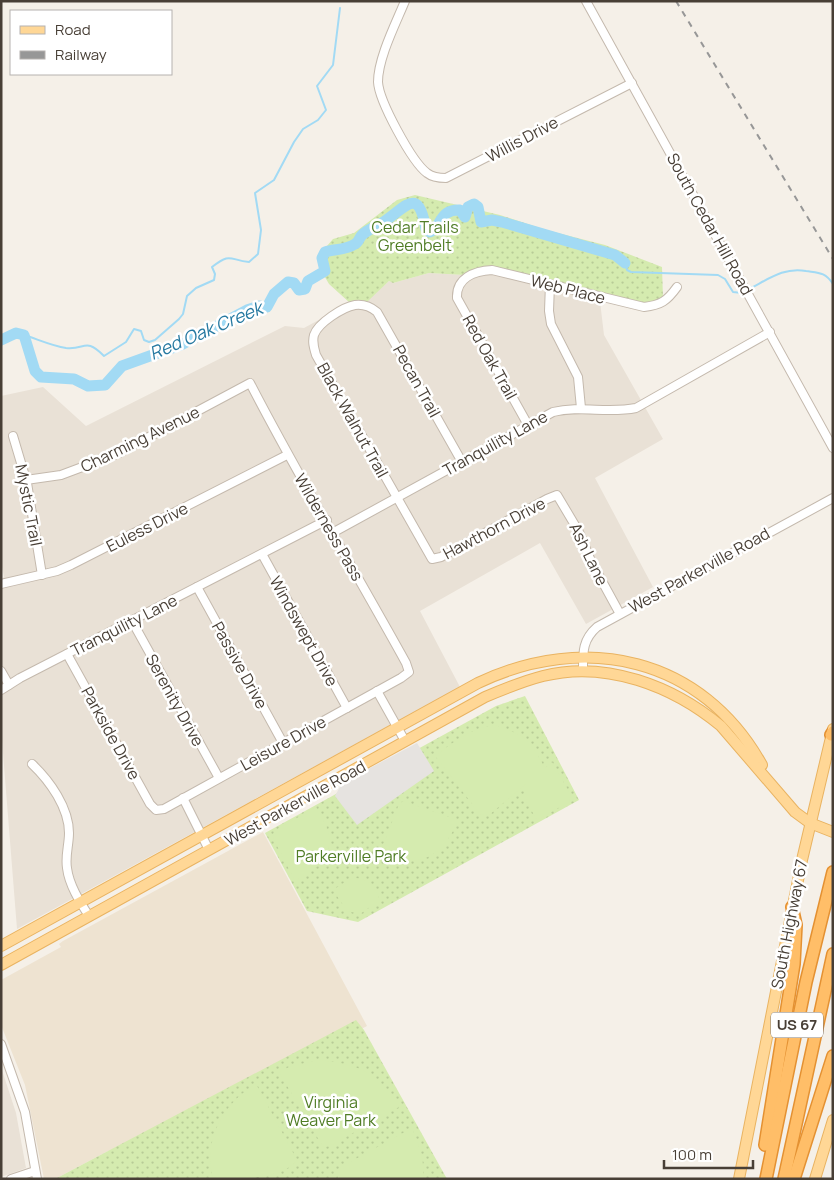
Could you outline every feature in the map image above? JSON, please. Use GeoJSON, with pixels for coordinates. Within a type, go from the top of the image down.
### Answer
{"type":"FeatureCollection","features":[{"type":"Feature","properties":{"kind":"highway","name":"US 67"},"geometry":{"type":"LineString","coordinates":[[766,1179],[806,982],[833,872]]}},
{"type":"Feature","properties":{"kind":"highway"},"geometry":{"type":"LineString","coordinates":[[761,1179],[794,964],[796,925],[792,907]]}},
{"type":"Feature","properties":{"kind":"highway","name":"US 67"},"geometry":{"type":"LineString","coordinates":[[784,1179],[833,954]]}},
{"type":"Feature","properties":{"kind":"highway"},"geometry":{"type":"LineString","coordinates":[[794,1179],[833,1056]]}},
{"type":"Feature","properties":{"kind":"main road","name":"West Parkerville Road"},"geometry":{"type":"LineString","coordinates":[[1,946],[478,683],[497,674],[534,662],[583,657]]}},
{"type":"Feature","properties":{"kind":"main road"},"geometry":{"type":"LineString","coordinates":[[583,657],[616,658],[637,663],[695,690],[723,712],[745,736],[771,784]]}},
{"type":"Feature","properties":{"kind":"main road","name":"West Parkerville Road"},"geometry":{"type":"LineString","coordinates":[[1,965],[485,697],[542,676],[583,672]]}},
{"type":"Feature","properties":{"kind":"main road"},"geometry":{"type":"LineString","coordinates":[[583,672],[622,676],[644,682],[670,691],[707,714],[728,733],[795,812],[810,823],[833,832]]}},
{"type":"Feature","properties":{"kind":"main road"},"geometry":{"type":"LineString","coordinates":[[478,683],[485,697]]}},
{"type":"Feature","properties":{"kind":"main road","name":"South Highway 67"},"geometry":{"type":"LineString","coordinates":[[739,1179],[792,907],[832,732]]}},
{"type":"Feature","properties":{"kind":"main road"},"geometry":{"type":"LineString","coordinates":[[240,833],[238,826],[242,819],[277,794]]}},
{"type":"Feature","properties":{"kind":"main road"},"geometry":{"type":"LineString","coordinates":[[122,898],[122,890],[127,882],[164,856]]}},
{"type":"Feature","properties":{"kind":"main road"},"geometry":{"type":"LineString","coordinates":[[816,1179],[833,1120]]}},
{"type":"Feature","properties":{"kind":"street","name":"Willis Drive"},"geometry":{"type":"LineString","coordinates":[[405,1],[382,62],[378,82],[381,98],[390,117],[426,173],[446,178],[632,83]]}},
{"type":"Feature","properties":{"kind":"street","name":"South Cedar Hill Road"},"geometry":{"type":"LineString","coordinates":[[586,1],[833,448]]}},
{"type":"Feature","properties":{"kind":"street","name":"Web Place"},"geometry":{"type":"LineString","coordinates":[[457,288],[462,280],[484,270],[492,270],[644,307],[657,306],[667,301],[678,287]]}},
{"type":"Feature","properties":{"kind":"street"},"geometry":{"type":"LineString","coordinates":[[550,284],[548,311],[551,324],[578,377],[581,408]]}},
{"type":"Feature","properties":{"kind":"street","name":"Red Oak Trail"},"geometry":{"type":"LineString","coordinates":[[457,288],[457,298],[528,425]]}},
{"type":"Feature","properties":{"kind":"street","name":"Black Walnut Trail"},"geometry":{"type":"LineString","coordinates":[[368,306],[354,305],[328,318],[314,334],[313,344],[316,355],[432,559]]}},
{"type":"Feature","properties":{"kind":"street","name":"Pecan Trail"},"geometry":{"type":"LineString","coordinates":[[368,306],[382,318],[462,462]]}},
{"type":"Feature","properties":{"kind":"street","name":"Tranquility Lane"},"geometry":{"type":"LineString","coordinates":[[334,532],[552,412],[581,408],[618,412],[636,408],[770,332]]}},
{"type":"Feature","properties":{"kind":"street","name":"Wilderness Pass"},"geometry":{"type":"LineString","coordinates":[[250,383],[287,455],[334,532],[406,663],[409,672]]}},
{"type":"Feature","properties":{"kind":"street","name":"Charming Avenue"},"geometry":{"type":"LineString","coordinates":[[26,480],[61,475],[117,454],[250,383]]}},
{"type":"Feature","properties":{"kind":"street","name":"Mystic Trail"},"geometry":{"type":"LineString","coordinates":[[13,436],[26,480],[42,575]]}},
{"type":"Feature","properties":{"kind":"street","name":"Euless Drive"},"geometry":{"type":"LineString","coordinates":[[1,584],[71,566],[287,455]]}},
{"type":"Feature","properties":{"kind":"street","name":"Hawthorn Drive"},"geometry":{"type":"LineString","coordinates":[[432,559],[441,557],[547,498],[557,495]]}},
{"type":"Feature","properties":{"kind":"street","name":"Ash Lane"},"geometry":{"type":"LineString","coordinates":[[557,495],[579,532],[591,561],[620,614]]}},
{"type":"Feature","properties":{"kind":"street","name":"West Parkerville Road"},"geometry":{"type":"LineString","coordinates":[[583,672],[583,648],[589,634],[620,614],[833,498]]}},
{"type":"Feature","properties":{"kind":"street","name":"Tranquility Lane"},"geometry":{"type":"LineString","coordinates":[[1,690],[327,520]]}},
{"type":"Feature","properties":{"kind":"street","name":"Windswept Drive"},"geometry":{"type":"LineString","coordinates":[[262,554],[347,708]]}},
{"type":"Feature","properties":{"kind":"street","name":"Passive Drive"},"geometry":{"type":"LineString","coordinates":[[196,587],[283,743]]}},
{"type":"Feature","properties":{"kind":"street","name":"Serenity Drive"},"geometry":{"type":"LineString","coordinates":[[132,621],[218,778]]}},
{"type":"Feature","properties":{"kind":"street","name":"Parkside Drive"},"geometry":{"type":"LineString","coordinates":[[67,654],[150,804],[156,810]]}},
{"type":"Feature","properties":{"kind":"street"},"geometry":{"type":"LineString","coordinates":[[1,671],[8,685]]}},
{"type":"Feature","properties":{"kind":"street","name":"Leisure Drive"},"geometry":{"type":"LineString","coordinates":[[156,810],[164,809],[409,672]]}},
{"type":"Feature","properties":{"kind":"street"},"geometry":{"type":"LineString","coordinates":[[377,691],[405,741]]}},
{"type":"Feature","properties":{"kind":"street"},"geometry":{"type":"LineString","coordinates":[[32,764],[45,776],[64,809],[69,834],[67,868],[89,916]]}},
{"type":"Feature","properties":{"kind":"street"},"geometry":{"type":"LineString","coordinates":[[183,798],[209,850]]}},
{"type":"Feature","properties":{"kind":"street"},"geometry":{"type":"LineString","coordinates":[[1,1044],[25,1112],[36,1175],[11,1179]]}},
{"type":"Feature","properties":{"kind":"shaded area"},"geometry":{"type":"Polygon","coordinates":[[[479,268],[599,293],[604,335],[663,439],[595,478],[653,587],[586,624],[540,543],[420,611],[460,687],[17,929],[1,728],[1,580],[4,577],[1,562],[1,396],[43,387],[86,426],[285,326],[304,328],[350,303],[368,300],[389,281],[393,283],[429,273],[464,275],[479,268]]]}},
{"type":"Feature","properties":{"kind":"shaded area"},"geometry":{"type":"Polygon","coordinates":[[[417,743],[434,771],[357,825],[335,796],[342,783],[417,743]]]}},
{"type":"Feature","properties":{"kind":"shaded area"},"geometry":{"type":"Polygon","coordinates":[[[263,832],[367,1026],[113,1160],[108,1151],[55,1179],[44,1179],[25,1085],[1,1025],[1,980],[61,947],[59,944],[63,941],[263,832]]]}},
{"type":"Feature","properties":{"kind":"shaded area"},"geometry":{"type":"Polygon","coordinates":[[[1,1067],[16,1113],[26,1168],[1,1177],[1,1067]]]}},
{"type":"Feature","properties":{"kind":"green space","name":"Cedar Trails Greenbelt"},"geometry":{"type":"Polygon","coordinates":[[[415,195],[500,215],[546,230],[605,245],[662,267],[663,299],[655,302],[638,302],[491,267],[464,275],[429,273],[393,283],[389,281],[368,301],[350,303],[329,284],[319,267],[320,254],[333,239],[354,233],[397,200],[415,195]]]}},
{"type":"Feature","properties":{"kind":"green space","name":"Parkerville Park"},"geometry":{"type":"Polygon","coordinates":[[[525,696],[579,800],[358,922],[307,911],[265,833],[496,706],[525,696]]]}},
{"type":"Feature","properties":{"kind":"green space"},"geometry":{"type":"Polygon","coordinates":[[[495,725],[514,732],[526,740],[545,768],[552,762],[571,795],[569,802],[537,820],[526,801],[526,784],[489,815],[480,814],[435,756],[456,740],[471,732],[495,725]]]}},
{"type":"Feature","properties":{"kind":"green space"},"geometry":{"type":"Polygon","coordinates":[[[403,801],[458,820],[445,844],[436,852],[416,861],[392,859],[379,855],[399,804],[403,801]]]}},
{"type":"Feature","properties":{"kind":"green space"},"geometry":{"type":"Polygon","coordinates":[[[316,807],[328,831],[330,841],[328,850],[324,859],[317,866],[308,874],[295,881],[273,838],[274,831],[316,807]]]}},
{"type":"Feature","properties":{"kind":"green space"},"geometry":{"type":"Polygon","coordinates":[[[355,878],[368,882],[380,900],[360,914],[347,911],[333,890],[348,880],[355,878]]]}},
{"type":"Feature","properties":{"kind":"green space","name":"Virginia Weaver Park"},"geometry":{"type":"Polygon","coordinates":[[[356,1020],[364,1030],[447,1179],[55,1179],[356,1020]]]}},
{"type":"Feature","properties":{"kind":"green space"},"geometry":{"type":"Polygon","coordinates":[[[317,1060],[344,1064],[365,1072],[383,1085],[399,1107],[330,1146],[323,1147],[279,1072],[289,1067],[317,1060]]]}},
{"type":"Feature","properties":{"kind":"green space"},"geometry":{"type":"Polygon","coordinates":[[[256,1084],[297,1160],[290,1167],[271,1175],[213,1179],[211,1151],[218,1125],[234,1102],[256,1084]]]}},
{"type":"Feature","properties":{"kind":"green space"},"geometry":{"type":"Polygon","coordinates":[[[412,1128],[421,1153],[423,1179],[338,1179],[337,1172],[341,1167],[412,1128]]]}},
{"type":"Feature","properties":{"kind":"waterway"},"geometry":{"type":"LineString","coordinates":[[24,335],[66,348],[93,347],[104,356],[126,342],[134,329],[141,331],[144,340],[149,342],[155,340],[183,314],[187,296],[196,288],[214,280],[215,274],[212,267],[227,258],[249,262],[258,254],[261,230],[255,193],[274,180],[303,129],[318,120],[326,110],[317,86],[333,65],[340,8]]}},
{"type":"Feature","properties":{"kind":"waterway","name":"Red Oak Creek"},"geometry":{"type":"LineString","coordinates":[[1,340],[16,333],[24,335],[35,371],[41,377],[74,379],[88,386],[105,385],[122,366],[183,344],[247,310],[259,306],[267,307],[274,294],[288,282],[294,283],[299,290],[305,289],[308,281],[325,271],[322,258],[325,252],[352,246],[364,233],[412,203],[420,208],[426,229],[430,232],[434,230],[448,212],[460,210],[465,217],[468,207],[474,204],[478,207],[481,222],[492,220],[502,222],[615,255],[625,263]]}},
{"type":"Feature","properties":{"kind":"waterway","name":"Red Oak Creek"},"geometry":{"type":"LineString","coordinates":[[625,263],[627,270],[631,272],[718,275],[725,279],[733,292],[742,293]]}},
{"type":"Feature","properties":{"kind":"waterway","name":"Red Oak Creek"},"geometry":{"type":"LineString","coordinates":[[751,288],[778,274],[798,270],[821,274],[827,277],[833,284]]}},
{"type":"Feature","properties":{"kind":"railway"},"geometry":{"type":"LineString","coordinates":[[676,1],[833,259]]}}]}
